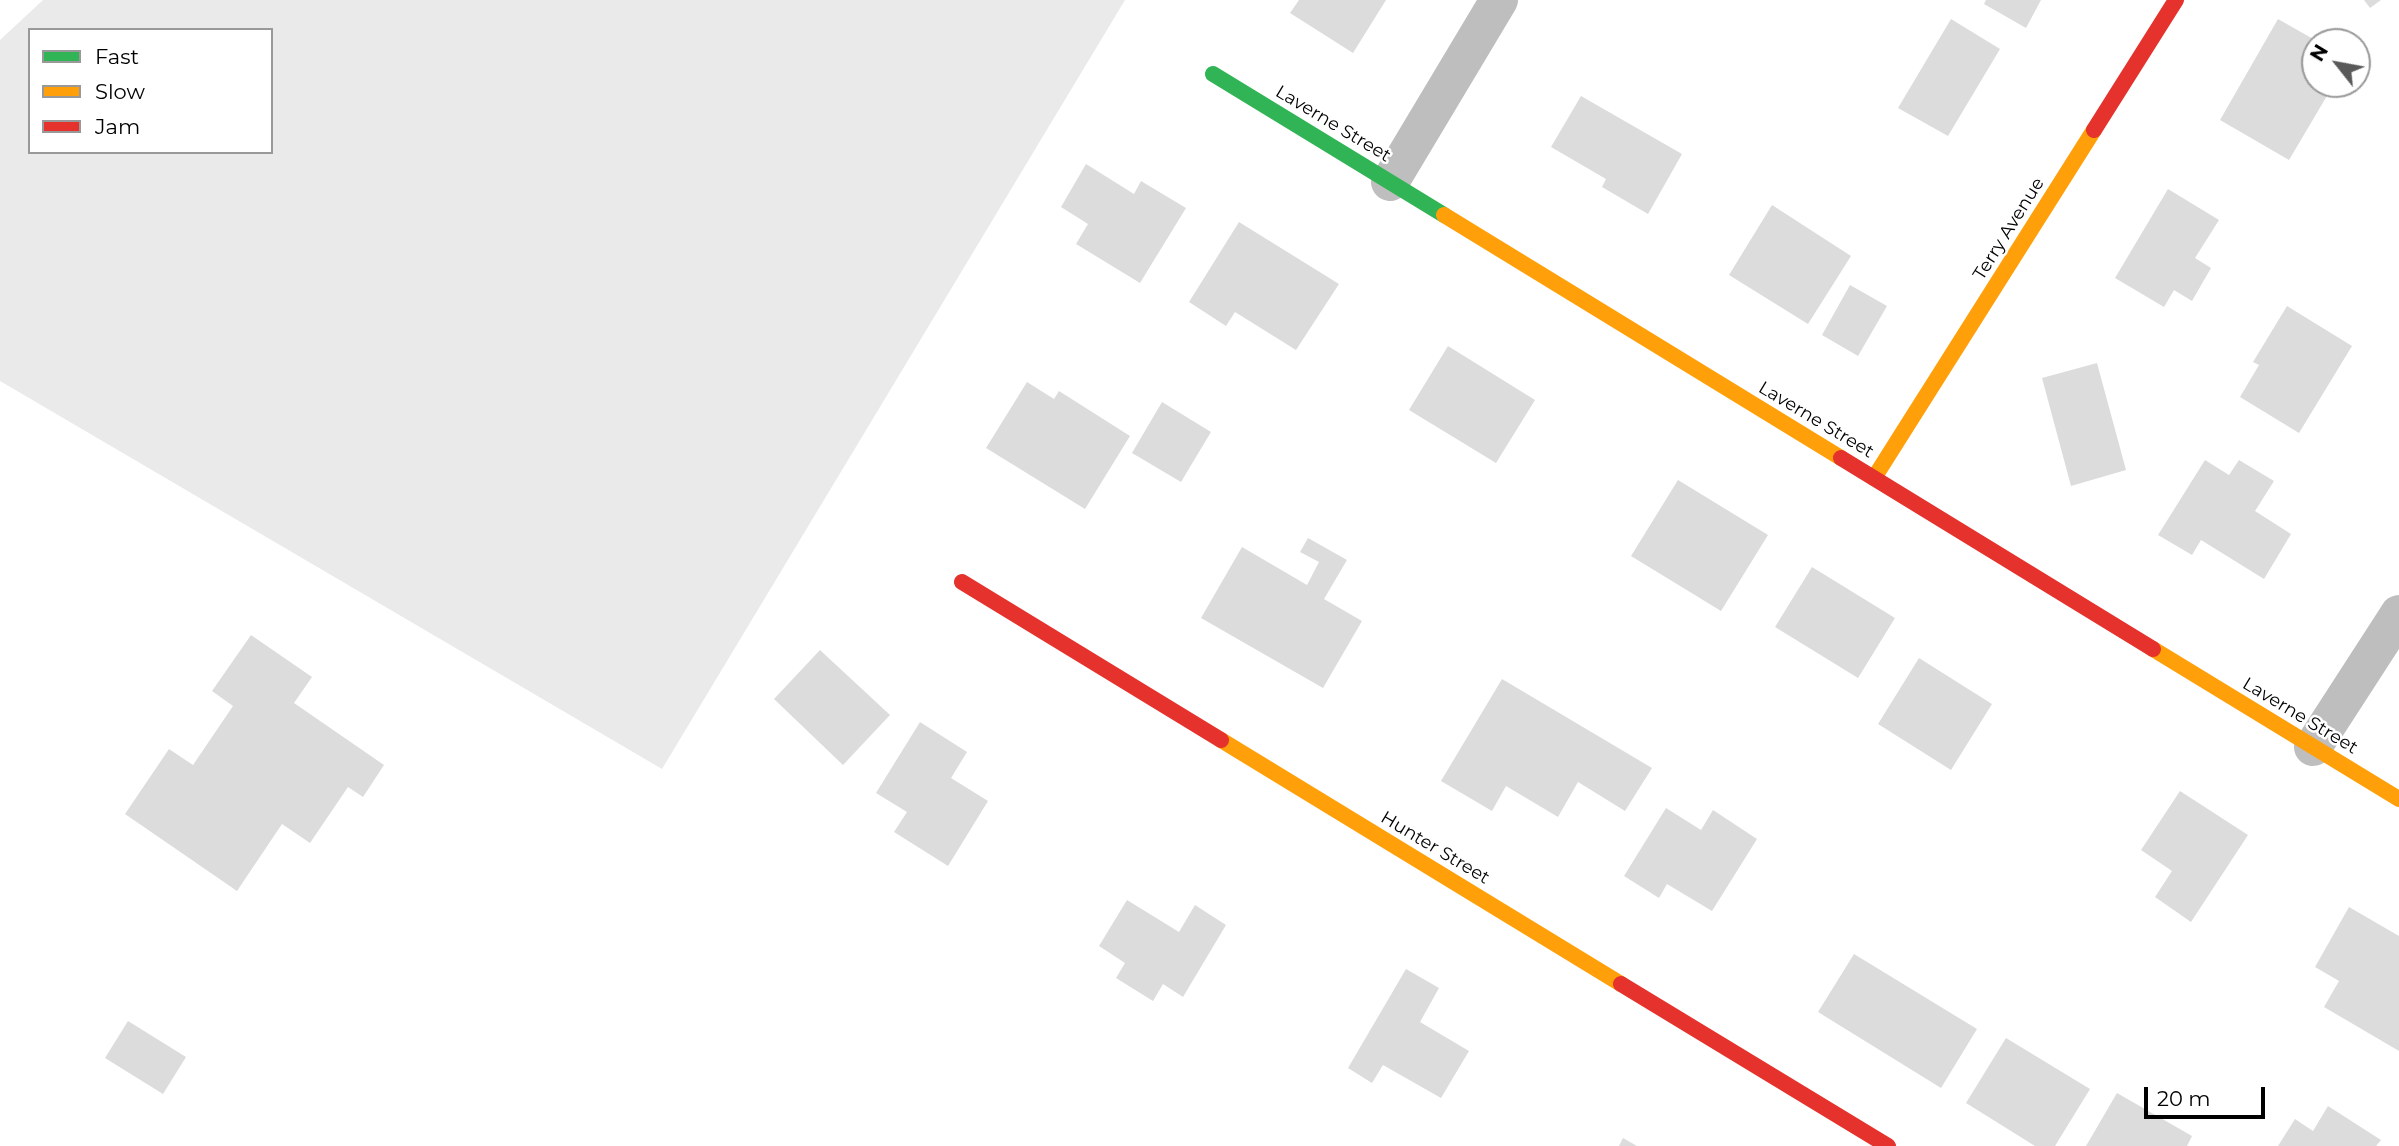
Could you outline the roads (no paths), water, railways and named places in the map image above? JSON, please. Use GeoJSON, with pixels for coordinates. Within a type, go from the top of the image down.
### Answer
{"type":"FeatureCollection","features":[{"type":"Feature","properties":{"kind":"street"},"geometry":{"type":"LineString","coordinates":[[1390,182],[1499,0]]}},
{"type":"Feature","properties":{"kind":"street","name":"Terry Avenue"},"geometry":{"type":"LineString","coordinates":[[1874,478],[2176,0]]}},
{"type":"Feature","properties":{"kind":"street","name":"Laverne Street"},"geometry":{"type":"LineString","coordinates":[[1213,74],[2399,799]]}},
{"type":"Feature","properties":{"kind":"street","name":"Hunter Street"},"geometry":{"type":"LineString","coordinates":[[962,582],[1888,1146]]}},
{"type":"Feature","properties":{"kind":"street"},"geometry":{"type":"LineString","coordinates":[[2313,747],[2399,614]]}}]}
